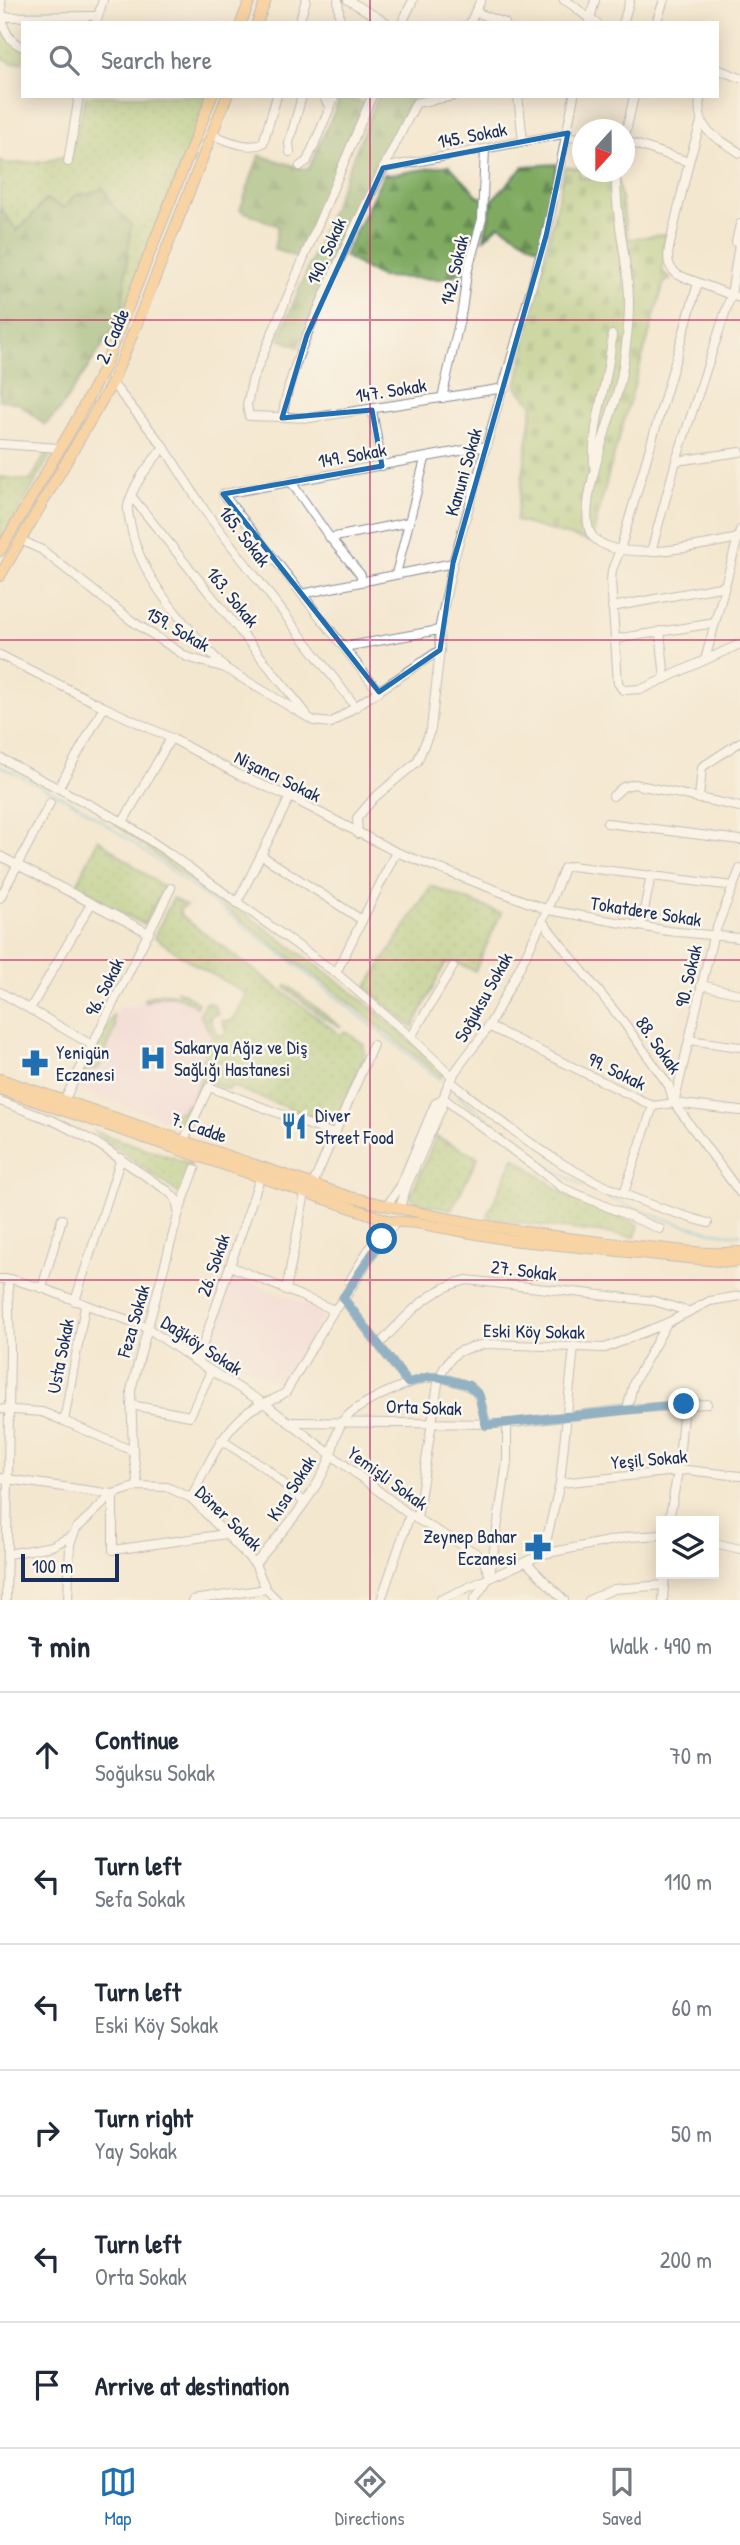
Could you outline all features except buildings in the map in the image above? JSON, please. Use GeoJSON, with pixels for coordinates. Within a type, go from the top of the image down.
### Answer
{"type":"FeatureCollection","features":[{"type":"Feature","properties":{"kind":"main road"},"geometry":{"type":"LineString","coordinates":[[242,21],[250,0]]}},
{"type":"Feature","properties":{"kind":"main road"},"geometry":{"type":"LineString","coordinates":[[258,21],[266,0]]}},
{"type":"Feature","properties":{"kind":"main road","name":"2. Cadde"},"geometry":{"type":"LineString","coordinates":[[0,551],[104,368],[211,98]]}},
{"type":"Feature","properties":{"kind":"main road","name":"2. Cadde"},"geometry":{"type":"LineString","coordinates":[[0,576],[111,383],[226,98]]}},
{"type":"Feature","properties":{"kind":"main road","name":"7. Cadde"},"geometry":{"type":"LineString","coordinates":[[0,1078],[350,1196],[400,1207]]}},
{"type":"Feature","properties":{"kind":"main road","name":"7. Cadde"},"geometry":{"type":"LineString","coordinates":[[0,1089],[305,1193],[397,1221]]}},
{"type":"Feature","properties":{"kind":"main road"},"geometry":{"type":"LineString","coordinates":[[381,1217],[388,1204]]}},
{"type":"Feature","properties":{"kind":"main road"},"geometry":{"type":"LineString","coordinates":[[740,1252],[719,1254],[537,1234],[419,1213],[400,1207],[397,1221],[510,1240],[740,1261]]}},
{"type":"Feature","properties":{"kind":"street"},"geometry":{"type":"LineString","coordinates":[[1,0],[2,23],[12,41],[21,46]]}},
{"type":"Feature","properties":{"kind":"street"},"geometry":{"type":"LineString","coordinates":[[50,21],[97,19],[103,0]]}},
{"type":"Feature","properties":{"kind":"street"},"geometry":{"type":"LineString","coordinates":[[300,21],[306,0]]}},
{"type":"Feature","properties":{"kind":"street"},"geometry":{"type":"LineString","coordinates":[[338,0],[340,21]]}},
{"type":"Feature","properties":{"kind":"street"},"geometry":{"type":"LineString","coordinates":[[348,0],[364,4],[385,21]]}},
{"type":"Feature","properties":{"kind":"street"},"geometry":{"type":"LineString","coordinates":[[403,21],[413,0]]}},
{"type":"Feature","properties":{"kind":"street"},"geometry":{"type":"LineString","coordinates":[[471,21],[481,0]]}},
{"type":"Feature","properties":{"kind":"street"},"geometry":{"type":"LineString","coordinates":[[564,0],[591,21]]}},
{"type":"Feature","properties":{"kind":"street"},"geometry":{"type":"LineString","coordinates":[[592,21],[595,0]]}},
{"type":"Feature","properties":{"kind":"street"},"geometry":{"type":"LineString","coordinates":[[624,21],[630,0]]}},
{"type":"Feature","properties":{"kind":"street"},"geometry":{"type":"LineString","coordinates":[[657,21],[664,0]]}},
{"type":"Feature","properties":{"kind":"street"},"geometry":{"type":"LineString","coordinates":[[475,12],[500,21]]}},
{"type":"Feature","properties":{"kind":"street"},"geometry":{"type":"LineString","coordinates":[[2,23],[21,22]]}},
{"type":"Feature","properties":{"kind":"street"},"geometry":{"type":"LineString","coordinates":[[719,70],[740,78]]}},
{"type":"Feature","properties":{"kind":"street"},"geometry":{"type":"LineString","coordinates":[[68,162],[79,98]]}},
{"type":"Feature","properties":{"kind":"street"},"geometry":{"type":"LineString","coordinates":[[212,135],[257,147],[263,143],[276,98]]}},
{"type":"Feature","properties":{"kind":"street"},"geometry":{"type":"LineString","coordinates":[[290,152],[289,143],[301,98]]}},
{"type":"Feature","properties":{"kind":"street"},"geometry":{"type":"LineString","coordinates":[[324,98],[330,108]]}},
{"type":"Feature","properties":{"kind":"street"},"geometry":{"type":"LineString","coordinates":[[300,166],[307,161],[334,98]]}},
{"type":"Feature","properties":{"kind":"street","name":"147. Sokak"},"geometry":{"type":"LineString","coordinates":[[371,98],[252,381],[247,405],[249,416],[310,418],[505,388]]}},
{"type":"Feature","properties":{"kind":"street","name":"140. Sokak"},"geometry":{"type":"LineString","coordinates":[[282,418],[307,335],[360,214],[416,103],[435,98]]}},
{"type":"Feature","properties":{"kind":"street"},"geometry":{"type":"LineString","coordinates":[[518,98],[523,141]]}},
{"type":"Feature","properties":{"kind":"street","name":"Kanuni Sokak"},"geometry":{"type":"LineString","coordinates":[[358,834],[357,818],[374,799],[417,762],[431,730],[440,650],[439,630],[453,563],[547,236],[574,98]]}},
{"type":"Feature","properties":{"kind":"street"},"geometry":{"type":"LineString","coordinates":[[630,119],[634,98]]}},
{"type":"Feature","properties":{"kind":"street"},"geometry":{"type":"LineString","coordinates":[[700,98],[698,115],[705,129],[740,153]]}},
{"type":"Feature","properties":{"kind":"street"},"geometry":{"type":"LineString","coordinates":[[701,122],[667,260],[672,271],[740,298]]}},
{"type":"Feature","properties":{"kind":"street","name":"145. Sokak"},"geometry":{"type":"LineString","coordinates":[[383,168],[523,141],[572,136]]}},
{"type":"Feature","properties":{"kind":"street"},"geometry":{"type":"LineString","coordinates":[[635,144],[689,162]]}},
{"type":"Feature","properties":{"kind":"street","name":"142. Sokak"},"geometry":{"type":"LineString","coordinates":[[442,398],[462,310],[467,273],[482,219],[485,149]]}},
{"type":"Feature","properties":{"kind":"street"},"geometry":{"type":"LineString","coordinates":[[617,182],[629,297],[621,378],[587,501],[588,529],[601,543],[620,550],[651,552],[678,550],[739,534],[705,660]]}},
{"type":"Feature","properties":{"kind":"street"},"geometry":{"type":"LineString","coordinates":[[728,294],[740,224]]}},
{"type":"Feature","properties":{"kind":"street"},"geometry":{"type":"LineString","coordinates":[[651,552],[728,294],[740,237]]}},
{"type":"Feature","properties":{"kind":"street"},"geometry":{"type":"LineString","coordinates":[[698,283],[612,570],[618,683],[623,690],[642,689],[740,643]]}},
{"type":"Feature","properties":{"kind":"street"},"geometry":{"type":"LineString","coordinates":[[594,473],[593,450],[603,384],[610,365],[612,335]]}},
{"type":"Feature","properties":{"kind":"street","name":"165. Sokak"},"geometry":{"type":"LineString","coordinates":[[111,383],[164,447],[205,511],[356,707]]}},
{"type":"Feature","properties":{"kind":"street"},"geometry":{"type":"LineString","coordinates":[[372,410],[382,466]]}},
{"type":"Feature","properties":{"kind":"street"},"geometry":{"type":"LineString","coordinates":[[0,444],[60,448]]}},
{"type":"Feature","properties":{"kind":"street","name":"149. Sokak"},"geometry":{"type":"LineString","coordinates":[[302,594],[223,494],[487,446]]}},
{"type":"Feature","properties":{"kind":"street"},"geometry":{"type":"LineString","coordinates":[[164,447],[141,475],[132,496],[128,508],[132,536],[147,572],[194,635],[225,668]]}},
{"type":"Feature","properties":{"kind":"street"},"geometry":{"type":"LineString","coordinates":[[676,461],[740,452]]}},
{"type":"Feature","properties":{"kind":"street"},"geometry":{"type":"LineString","coordinates":[[396,574],[425,459]]}},
{"type":"Feature","properties":{"kind":"street"},"geometry":{"type":"LineString","coordinates":[[291,482],[330,538],[361,575],[362,581]]}},
{"type":"Feature","properties":{"kind":"street","name":"163. Sokak"},"geometry":{"type":"LineString","coordinates":[[132,496],[310,718]]}},
{"type":"Feature","properties":{"kind":"street"},"geometry":{"type":"LineString","coordinates":[[330,538],[409,523]]}},
{"type":"Feature","properties":{"kind":"street","name":"159. Sokak"},"geometry":{"type":"LineString","coordinates":[[21,540],[42,550],[132,621],[187,657],[225,668],[310,718],[331,723],[356,707]]}},
{"type":"Feature","properties":{"kind":"street"},"geometry":{"type":"LineString","coordinates":[[379,692],[302,594],[453,563]]}},
{"type":"Feature","properties":{"kind":"street"},"geometry":{"type":"LineString","coordinates":[[612,607],[725,586]]}},
{"type":"Feature","properties":{"kind":"street"},"geometry":{"type":"LineString","coordinates":[[615,639],[715,623]]}},
{"type":"Feature","properties":{"kind":"street"},"geometry":{"type":"LineString","coordinates":[[344,648],[439,630]]}},
{"type":"Feature","properties":{"kind":"street"},"geometry":{"type":"LineString","coordinates":[[660,631],[665,678]]}},
{"type":"Feature","properties":{"kind":"street"},"geometry":{"type":"LineString","coordinates":[[356,707],[440,650]]}},
{"type":"Feature","properties":{"kind":"street","name":"Nişancı Sokak"},"geometry":{"type":"LineString","coordinates":[[0,655],[396,852],[548,909]]}},
{"type":"Feature","properties":{"kind":"street"},"geometry":{"type":"LineString","coordinates":[[59,787],[104,707]]}},
{"type":"Feature","properties":{"kind":"street"},"geometry":{"type":"LineString","coordinates":[[123,822],[171,738]]}},
{"type":"Feature","properties":{"kind":"street"},"geometry":{"type":"LineString","coordinates":[[699,799],[702,767],[740,742]]}},
{"type":"Feature","properties":{"kind":"street"},"geometry":{"type":"LineString","coordinates":[[0,758],[123,822],[336,973],[411,1037],[452,1079],[507,1126],[565,1165],[624,1193],[708,1223]]}},
{"type":"Feature","properties":{"kind":"street"},"geometry":{"type":"LineString","coordinates":[[613,796],[623,787],[634,784],[740,807]]}},
{"type":"Feature","properties":{"kind":"street"},"geometry":{"type":"LineString","coordinates":[[237,903],[290,797]]}},
{"type":"Feature","properties":{"kind":"street"},"geometry":{"type":"LineString","coordinates":[[0,898],[50,803]]}},
{"type":"Feature","properties":{"kind":"street"},"geometry":{"type":"LineString","coordinates":[[607,823],[740,840]]}},
{"type":"Feature","properties":{"kind":"street"},"geometry":{"type":"LineString","coordinates":[[336,973],[396,852]]}},
{"type":"Feature","properties":{"kind":"street"},"geometry":{"type":"LineString","coordinates":[[261,855],[362,920]]}},
{"type":"Feature","properties":{"kind":"street"},"geometry":{"type":"LineString","coordinates":[[0,856],[149,933]]}},
{"type":"Feature","properties":{"kind":"street","name":"Soğuksu Sokak"},"geometry":{"type":"LineString","coordinates":[[443,1098],[452,1079],[488,1026],[548,909],[564,868],[571,866],[651,875]]}},
{"type":"Feature","properties":{"kind":"street","name":"90. Sokak"},"geometry":{"type":"LineString","coordinates":[[674,1103],[713,937],[740,869]]}},
{"type":"Feature","properties":{"kind":"street"},"geometry":{"type":"LineString","coordinates":[[641,926],[651,875],[733,886]]}},
{"type":"Feature","properties":{"kind":"street","name":"96. Sokak"},"geometry":{"type":"LineString","coordinates":[[64,1101],[171,888]]}},
{"type":"Feature","properties":{"kind":"street"},"geometry":{"type":"LineString","coordinates":[[30,1009],[91,904]]}},
{"type":"Feature","properties":{"kind":"street","name":"Tokatdere Sokak"},"geometry":{"type":"LineString","coordinates":[[548,909],[713,937],[740,938]]}},
{"type":"Feature","properties":{"kind":"street","name":"88. Sokak"},"geometry":{"type":"LineString","coordinates":[[542,921],[633,1035],[669,1086],[674,1103],[740,1193]]}},
{"type":"Feature","properties":{"kind":"street"},"geometry":{"type":"LineString","coordinates":[[411,1037],[453,967]]}},
{"type":"Feature","properties":{"kind":"street"},"geometry":{"type":"LineString","coordinates":[[701,985],[740,994]]}},
{"type":"Feature","properties":{"kind":"street"},"geometry":{"type":"LineString","coordinates":[[0,992],[92,1045]]}},
{"type":"Feature","properties":{"kind":"street","name":"99. Sokak"},"geometry":{"type":"LineString","coordinates":[[488,1026],[653,1106],[674,1103],[740,1111]]}},
{"type":"Feature","properties":{"kind":"street"},"geometry":{"type":"LineString","coordinates":[[689,1040],[740,1047]]}},
{"type":"Feature","properties":{"kind":"street"},"geometry":{"type":"LineString","coordinates":[[313,1184],[373,1045]]}},
{"type":"Feature","properties":{"kind":"street"},"geometry":{"type":"LineString","coordinates":[[184,1140],[209,1087],[336,1135]]}},
{"type":"Feature","properties":{"kind":"street"},"geometry":{"type":"LineString","coordinates":[[388,1204],[400,1187],[435,1104],[443,1098]]}},
{"type":"Feature","properties":{"kind":"street"},"geometry":{"type":"LineString","coordinates":[[400,1207],[442,1107],[443,1098]]}},
{"type":"Feature","properties":{"kind":"street"},"geometry":{"type":"LineString","coordinates":[[443,1098],[563,1188],[660,1229]]}},
{"type":"Feature","properties":{"kind":"street"},"geometry":{"type":"LineString","coordinates":[[0,1101],[55,1122],[121,1157],[168,1191],[176,1199],[179,1212]]}},
{"type":"Feature","properties":{"kind":"street"},"geometry":{"type":"LineString","coordinates":[[624,1193],[653,1106]]}},
{"type":"Feature","properties":{"kind":"street","name":"Usta Sokak"},"geometry":{"type":"LineString","coordinates":[[75,1301],[121,1157]]}},
{"type":"Feature","properties":{"kind":"street","name":"Feza Sokak"},"geometry":{"type":"LineString","coordinates":[[138,1486],[133,1451],[131,1390],[179,1212],[195,1169]]}},
{"type":"Feature","properties":{"kind":"street","name":"26. Sokak"},"geometry":{"type":"LineString","coordinates":[[197,1362],[260,1178]]}},
{"type":"Feature","properties":{"kind":"street"},"geometry":{"type":"LineString","coordinates":[[286,1290],[305,1193]]}},
{"type":"Feature","properties":{"kind":"street"},"geometry":{"type":"LineString","coordinates":[[381,1217],[375,1239],[340,1296],[408,1383]]}},
{"type":"Feature","properties":{"kind":"street"},"geometry":{"type":"LineString","coordinates":[[42,1288],[62,1219]]}},
{"type":"Feature","properties":{"kind":"street"},"geometry":{"type":"LineString","coordinates":[[191,1498],[221,1440],[250,1410],[286,1392],[334,1310],[397,1221]]}},
{"type":"Feature","properties":{"kind":"street"},"geometry":{"type":"LineString","coordinates":[[230,1266],[334,1310]]}},
{"type":"Feature","properties":{"kind":"street"},"geometry":{"type":"LineString","coordinates":[[4,1279],[4,1545],[8,1555],[6,1600]]}},
{"type":"Feature","properties":{"kind":"street","name":"Dağköy Sokak"},"geometry":{"type":"LineString","coordinates":[[4,1279],[42,1288],[146,1327],[265,1404]]}},
{"type":"Feature","properties":{"kind":"street","name":"27. Sokak"},"geometry":{"type":"LineString","coordinates":[[379,1345],[412,1309],[449,1284],[467,1280],[654,1301],[687,1311]]}},
{"type":"Feature","properties":{"kind":"street","name":"Eski Köy Sokak"},"geometry":{"type":"LineString","coordinates":[[439,1377],[450,1356],[471,1347],[512,1343],[605,1348],[667,1323],[710,1301],[740,1296]]}},
{"type":"Feature","properties":{"kind":"street","name":"Usta Sokak"},"geometry":{"type":"LineString","coordinates":[[85,1306],[64,1421],[133,1451]]}},
{"type":"Feature","properties":{"kind":"street"},"geometry":{"type":"LineString","coordinates":[[627,1409],[634,1382],[667,1323]]}},
{"type":"Feature","properties":{"kind":"street"},"geometry":{"type":"LineString","coordinates":[[543,1554],[560,1483],[575,1346]]}},
{"type":"Feature","properties":{"kind":"street"},"geometry":{"type":"LineString","coordinates":[[131,1405],[190,1416],[211,1371]]}},
{"type":"Feature","properties":{"kind":"street"},"geometry":{"type":"LineString","coordinates":[[381,1600],[413,1517],[433,1422],[439,1377]]}},
{"type":"Feature","properties":{"kind":"street"},"geometry":{"type":"LineString","coordinates":[[343,1421],[374,1398],[408,1383],[439,1377],[475,1390],[479,1395],[486,1425]]}},
{"type":"Feature","properties":{"kind":"street","name":"Yemişli Sokak"},"geometry":{"type":"LineString","coordinates":[[265,1404],[413,1517],[476,1553],[482,1558],[490,1576]]}},
{"type":"Feature","properties":{"kind":"street"},"geometry":{"type":"LineString","coordinates":[[671,1516],[684,1404]]}},
{"type":"Feature","properties":{"kind":"street","name":"Orta Sokak"},"geometry":{"type":"LineString","coordinates":[[288,1422],[433,1422],[486,1425],[568,1418],[627,1409],[707,1404]]}},
{"type":"Feature","properties":{"kind":"street"},"geometry":{"type":"LineString","coordinates":[[4,1409],[42,1412],[64,1421]]}},
{"type":"Feature","properties":{"kind":"street","name":"Kısa Sokak"},"geometry":{"type":"LineString","coordinates":[[255,1564],[295,1517],[328,1462],[343,1421]]}},
{"type":"Feature","properties":{"kind":"street"},"geometry":{"type":"LineString","coordinates":[[474,1600],[490,1576],[507,1462],[507,1424]]}},
{"type":"Feature","properties":{"kind":"street"},"geometry":{"type":"LineString","coordinates":[[221,1440],[267,1469],[304,1502]]}},
{"type":"Feature","properties":{"kind":"street","name":"Yeşil Sokak"},"geometry":{"type":"LineString","coordinates":[[560,1483],[687,1470],[740,1476]]}},
{"type":"Feature","properties":{"kind":"street"},"geometry":{"type":"LineString","coordinates":[[4,1479],[113,1494],[113,1550],[226,1534]]}},
{"type":"Feature","properties":{"kind":"street","name":"Döner Sokak"},"geometry":{"type":"LineString","coordinates":[[72,1536],[113,1494],[138,1486],[167,1488],[191,1498],[255,1564],[266,1589]]}},
{"type":"Feature","properties":{"kind":"street"},"geometry":{"type":"LineString","coordinates":[[440,1600],[543,1554],[629,1537],[656,1535]]}},
{"type":"Feature","properties":{"kind":"street"},"geometry":{"type":"LineString","coordinates":[[8,1555],[51,1546],[72,1536],[68,1600]]}},
{"type":"Feature","properties":{"kind":"street"},"geometry":{"type":"LineString","coordinates":[[719,1544],[740,1549]]}},
{"type":"Feature","properties":{"kind":"street"},"geometry":{"type":"LineString","coordinates":[[526,1562],[564,1600]]}},
{"type":"Feature","properties":{"kind":"street"},"geometry":{"type":"LineString","coordinates":[[663,1600],[665,1579]]}},
{"type":"Feature","properties":{"kind":"street"},"geometry":{"type":"LineString","coordinates":[[589,1600],[614,1589],[664,1585]]}},
{"type":"Feature","properties":{"kind":"street"},"geometry":{"type":"LineString","coordinates":[[193,1600],[266,1589],[277,1600]]}},
{"type":"Feature","properties":{"kind":"highlighted area"},"geometry":{"type":"Polygon","coordinates":[[[568,133],[546,236],[453,563],[440,650],[379,692],[223,494],[382,466],[372,410],[282,418],[307,335],[383,168],[568,133]]]}},
{"type":"Feature","properties":{"kind":"shaded area","name":"Sakarya Ağız ve Diş Sağlığı Hastanesi"},"geometry":{"type":"Polygon","coordinates":[[[161,994],[196,1005],[214,1040],[210,1042],[201,1064],[206,1066],[190,1105],[186,1104],[182,1111],[171,1114],[169,1121],[78,1089],[84,1073],[99,1068],[115,1028],[115,1015],[120,1007],[130,1008],[161,994]]]}},
{"type":"Feature","properties":{"kind":"shaded area"},"geometry":{"type":"Polygon","coordinates":[[[231,1274],[318,1310],[322,1317],[281,1385],[206,1346],[231,1274]]]}},
{"type":"Feature","properties":{"kind":"green space"},"geometry":{"type":"Polygon","coordinates":[[[0,30],[21,47],[21,62],[12,63],[0,56],[0,30]]]}},
{"type":"Feature","properties":{"kind":"green space"},"geometry":{"type":"Polygon","coordinates":[[[85,98],[208,98],[121,318],[131,224],[114,208],[103,188],[89,194],[75,195],[64,209],[46,199],[16,231],[0,207],[0,160],[4,164],[47,161],[71,154],[85,98]]]}},
{"type":"Feature","properties":{"kind":"green space"},"geometry":{"type":"Polygon","coordinates":[[[340,98],[367,104],[298,258],[274,249],[278,226],[240,210],[259,155],[308,170],[340,98]]]}},
{"type":"Feature","properties":{"kind":"green space"},"geometry":{"type":"Polygon","coordinates":[[[377,98],[411,98],[298,347],[279,339],[377,98]]]}},
{"type":"Feature","properties":{"kind":"green space"},"geometry":{"type":"Polygon","coordinates":[[[557,164],[546,235],[538,248],[499,225],[484,239],[492,200],[524,166],[557,164]]]}},
{"type":"Feature","properties":{"kind":"green space"},"geometry":{"type":"Polygon","coordinates":[[[449,165],[479,197],[486,199],[478,249],[468,266],[459,274],[441,279],[380,277],[344,256],[384,173],[388,175],[449,165]]]}},
{"type":"Feature","properties":{"kind":"green space"},"geometry":{"type":"Polygon","coordinates":[[[565,167],[572,168],[572,182],[618,182],[628,239],[667,234],[662,271],[671,279],[664,283],[591,542],[516,521],[533,405],[516,387],[565,167]]]}},
{"type":"Feature","properties":{"kind":"green space"},"geometry":{"type":"Polygon","coordinates":[[[103,188],[114,208],[131,224],[121,318],[59,411],[45,425],[18,403],[0,400],[0,207],[17,231],[46,199],[64,208],[75,195],[89,194],[103,188]]]}},
{"type":"Feature","properties":{"kind":"green space"},"geometry":{"type":"Polygon","coordinates":[[[48,450],[53,451],[0,544],[0,477],[30,481],[48,450]]]}},
{"type":"Feature","properties":{"kind":"green space"},"geometry":{"type":"Polygon","coordinates":[[[114,823],[154,847],[342,984],[445,1073],[441,1077],[349,1002],[114,823]]]}},
{"type":"Feature","properties":{"kind":"green space"},"geometry":{"type":"Polygon","coordinates":[[[98,839],[164,888],[144,924],[74,891],[98,839]]]}},
{"type":"Feature","properties":{"kind":"green space"},"geometry":{"type":"Polygon","coordinates":[[[431,886],[501,913],[475,971],[455,962],[445,964],[413,1027],[366,988],[431,886]]]}},
{"type":"Feature","properties":{"kind":"green space"},"geometry":{"type":"Polygon","coordinates":[[[173,898],[186,906],[180,909],[180,915],[341,1035],[345,1031],[364,1044],[364,1059],[335,1126],[231,1086],[229,1090],[206,1081],[185,1127],[169,1121],[171,1114],[182,1111],[186,1104],[190,1105],[206,1066],[201,1064],[210,1040],[214,1040],[200,1015],[204,1004],[208,1002],[214,1005],[218,1013],[209,1017],[218,1037],[227,1032],[222,1021],[232,1021],[247,994],[192,963],[154,937],[173,898]]]}},
{"type":"Feature","properties":{"kind":"green space"},"geometry":{"type":"Polygon","coordinates":[[[287,985],[341,1027],[324,1018],[285,988],[287,985]]]}},
{"type":"Feature","properties":{"kind":"green space"},"geometry":{"type":"Polygon","coordinates":[[[176,990],[198,1003],[196,1007],[184,999],[172,996],[145,1002],[144,999],[161,993],[178,996],[180,993],[176,990]]]}},
{"type":"Feature","properties":{"kind":"green space"},"geometry":{"type":"Polygon","coordinates":[[[113,1015],[115,1028],[99,1068],[84,1073],[113,1015]]]}},
{"type":"Feature","properties":{"kind":"green space"},"geometry":{"type":"Polygon","coordinates":[[[93,1131],[191,1164],[181,1195],[93,1131]]]}},
{"type":"Feature","properties":{"kind":"green space"},"geometry":{"type":"Polygon","coordinates":[[[436,1137],[478,1157],[452,1209],[417,1203],[410,1197],[436,1137]]]}},
{"type":"Feature","properties":{"kind":"green space"},"geometry":{"type":"Polygon","coordinates":[[[514,1157],[567,1196],[639,1225],[635,1237],[528,1224],[487,1216],[514,1157]]]}},
{"type":"Feature","properties":{"kind":"waterway"},"geometry":{"type":"LineString","coordinates":[[0,766],[78,805],[136,845],[295,964],[440,1080]]}},
{"type":"Feature","properties":{"kind":"waterway"},"geometry":{"type":"LineString","coordinates":[[458,1095],[538,1159],[590,1189],[670,1221],[720,1233],[740,1234]]}},
{"type":"Feature","properties":{"kind":"place","name":"Sakarya Ağız ve Diş Sağlığı Hastanesi"},"geometry":{"type":"Point","coordinates":[153,1058]}},
{"type":"Feature","properties":{"kind":"place","name":"Yenigün Eczanesi"},"geometry":{"type":"Point","coordinates":[35,1063]}},
{"type":"Feature","properties":{"kind":"place","name":"Diver Street Food"},"geometry":{"type":"Point","coordinates":[294,1126]}},
{"type":"Feature","properties":{"kind":"place","name":"Zeynep Bahar Eczanesi"},"geometry":{"type":"Point","coordinates":[538,1547]}},
{"type":"Feature","properties":{"kind":"route"},"geometry":{"type":"LineString","coordinates":[[382,1239],[343,1298],[408,1383],[439,1377],[468,1385],[479,1395],[486,1425],[684,1404]]}}]}
